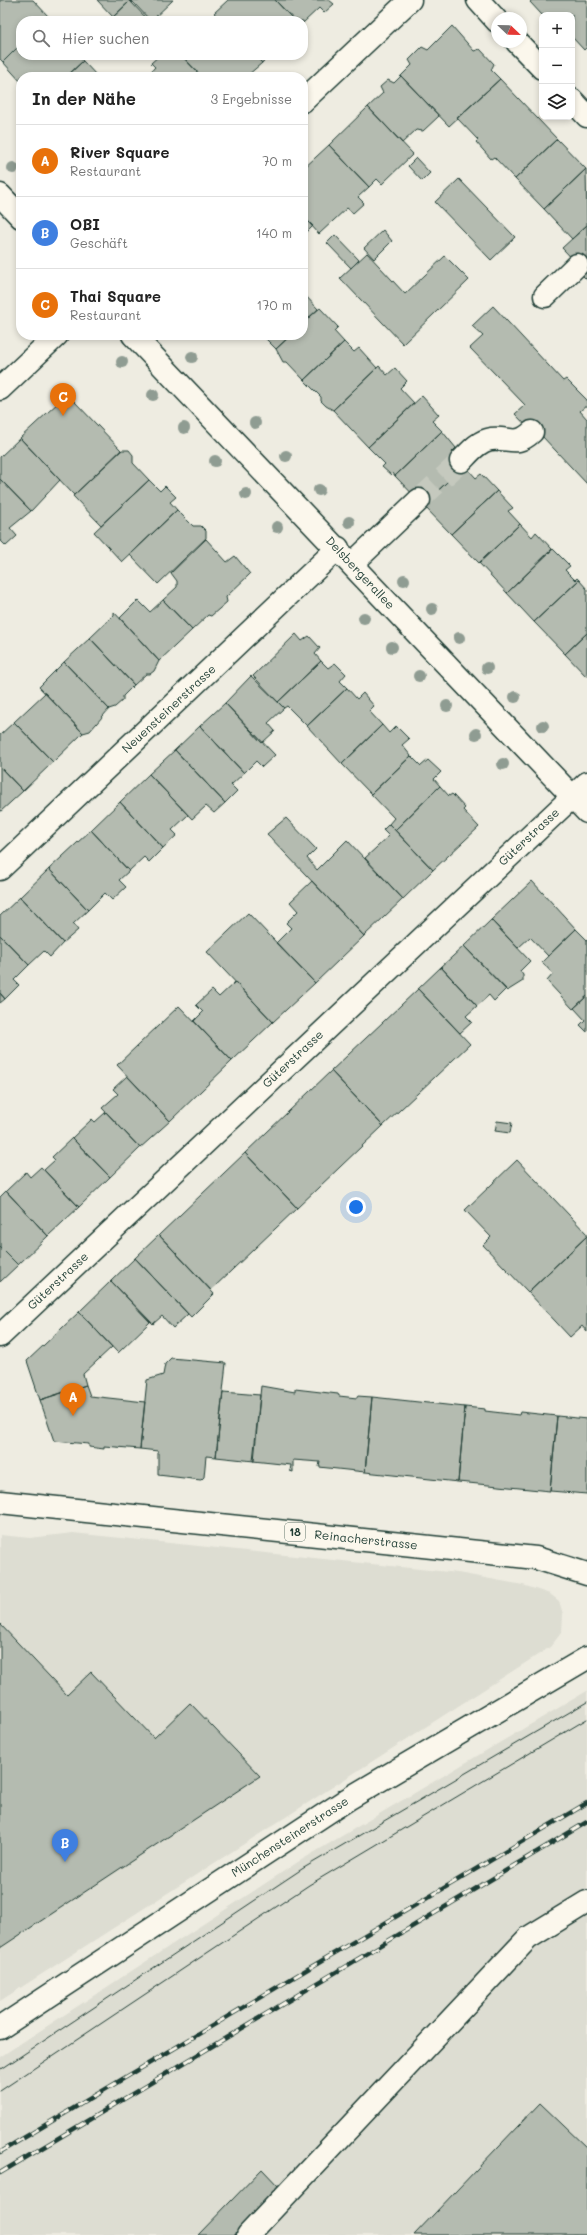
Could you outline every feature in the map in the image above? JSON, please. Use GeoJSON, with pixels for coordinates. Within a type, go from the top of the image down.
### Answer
{"type":"FeatureCollection","features":[{"type":"Feature","properties":{"kind":"street"},"geometry":{"type":"LineString","coordinates":[[308,96],[410,0]]}},
{"type":"Feature","properties":{"kind":"street"},"geometry":{"type":"LineString","coordinates":[[478,0],[491,14]]}},
{"type":"Feature","properties":{"kind":"street"},"geometry":{"type":"LineString","coordinates":[[523,48],[539,65]]}},
{"type":"Feature","properties":{"kind":"street"},"geometry":{"type":"LineString","coordinates":[[575,103],[587,116]]}},
{"type":"Feature","properties":{"kind":"street"},"geometry":{"type":"LineString","coordinates":[[0,195],[16,213]]}},
{"type":"Feature","properties":{"kind":"street"},"geometry":{"type":"LineString","coordinates":[[545,296],[577,265]]}},
{"type":"Feature","properties":{"kind":"street"},"geometry":{"type":"LineString","coordinates":[[0,389],[52,340]]}},
{"type":"Feature","properties":{"kind":"street","name":"Delsbergerallee"},"geometry":{"type":"LineString","coordinates":[[138,340],[345,556],[582,797]]}},
{"type":"Feature","properties":{"kind":"street"},"geometry":{"type":"LineString","coordinates":[[461,461],[478,444],[491,439],[518,441],[524,439],[532,432]]}},
{"type":"Feature","properties":{"kind":"street","name":"Neuensteinerstrasse"},"geometry":{"type":"LineString","coordinates":[[0,868],[345,556],[419,500]]}},
{"type":"Feature","properties":{"kind":"street","name":"Güterstrasse"},"geometry":{"type":"LineString","coordinates":[[0,1336],[582,797]]}},
{"type":"Feature","properties":{"kind":"street","name":"Reinacherstrasse"},"geometry":{"type":"LineString","coordinates":[[0,1502],[536,1558],[587,1574]]}},
{"type":"Feature","properties":{"kind":"street","name":"Münchensteinerstrasse"},"geometry":{"type":"LineString","coordinates":[[0,2028],[348,1799],[587,1658]]}},
{"type":"Feature","properties":{"kind":"street"},"geometry":{"type":"LineString","coordinates":[[248,2235],[528,1938],[587,1902]]}},
{"type":"Feature","properties":{"kind":"shaded area"},"geometry":{"type":"Polygon","coordinates":[[[73,1533],[458,1573],[523,1585],[550,1594],[559,1601],[563,1614],[562,1632],[550,1647],[0,2001],[0,1535],[30,1538],[73,1533]]]}},
{"type":"Feature","properties":{"kind":"shaded area"},"geometry":{"type":"Polygon","coordinates":[[[587,1691],[587,2235],[0,2235],[0,2057],[298,1862],[587,1691]]]}},
{"type":"Feature","properties":{"kind":"building"},"geometry":{"type":"Polygon","coordinates":[[[0,0],[33,0],[48,16],[16,16],[16,49],[3,62],[0,59],[0,0]]]}},
{"type":"Feature","properties":{"kind":"building"},"geometry":{"type":"Polygon","coordinates":[[[97,0],[131,0],[114,16],[112,16],[97,0]]]}},
{"type":"Feature","properties":{"kind":"building"},"geometry":{"type":"Polygon","coordinates":[[[131,0],[173,0],[156,16],[146,16],[131,0]]]}},
{"type":"Feature","properties":{"kind":"building"},"geometry":{"type":"Polygon","coordinates":[[[228,0],[275,0],[290,16],[217,16],[214,13],[228,0]]]}},
{"type":"Feature","properties":{"kind":"building"},"geometry":{"type":"Polygon","coordinates":[[[275,0],[329,0],[334,4],[324,13],[319,8],[308,18],[308,16],[290,16],[275,0]]]}},
{"type":"Feature","properties":{"kind":"building"},"geometry":{"type":"Polygon","coordinates":[[[532,0],[587,0],[587,47],[584,50],[575,40],[575,12],[539,12],[530,2],[532,0]]]}},
{"type":"Feature","properties":{"kind":"building"},"geometry":{"type":"Polygon","coordinates":[[[130,1],[144,16],[114,16],[130,1]]]}},
{"type":"Feature","properties":{"kind":"building"},"geometry":{"type":"Polygon","coordinates":[[[452,26],[474,51],[480,49],[494,64],[491,70],[500,79],[449,126],[401,76],[412,65],[409,60],[422,47],[428,50],[452,26]]]}},
{"type":"Feature","properties":{"kind":"building"},"geometry":{"type":"Polygon","coordinates":[[[16,49],[16,60],[83,61],[71,72],[16,72],[16,76],[3,62],[16,49]]]}},
{"type":"Feature","properties":{"kind":"building"},"geometry":{"type":"Polygon","coordinates":[[[154,60],[186,60],[197,72],[150,72],[155,67],[151,63],[154,60]]]}},
{"type":"Feature","properties":{"kind":"building"},"geometry":{"type":"Polygon","coordinates":[[[186,60],[259,60],[262,63],[252,72],[197,72],[186,60]]]}},
{"type":"Feature","properties":{"kind":"building"},"geometry":{"type":"Polygon","coordinates":[[[83,61],[93,72],[71,72],[83,61]]]}},
{"type":"Feature","properties":{"kind":"building"},"geometry":{"type":"Polygon","coordinates":[[[401,76],[439,116],[423,131],[416,130],[402,143],[368,107],[383,93],[380,87],[388,80],[394,83],[401,76]]]}},
{"type":"Feature","properties":{"kind":"building"},"geometry":{"type":"Polygon","coordinates":[[[500,79],[557,139],[515,179],[494,157],[491,159],[476,142],[478,140],[457,118],[500,79]]]}},
{"type":"Feature","properties":{"kind":"building"},"geometry":{"type":"Polygon","coordinates":[[[368,107],[413,154],[382,184],[377,179],[369,187],[329,145],[368,107]]]}},
{"type":"Feature","properties":{"kind":"building"},"geometry":{"type":"Polygon","coordinates":[[[557,139],[586,169],[544,209],[515,179],[557,139]]]}},
{"type":"Feature","properties":{"kind":"building"},"geometry":{"type":"Polygon","coordinates":[[[329,145],[369,187],[358,197],[364,203],[353,213],[347,208],[319,234],[308,222],[308,164],[329,145]]]}},
{"type":"Feature","properties":{"kind":"building"},"geometry":{"type":"Polygon","coordinates":[[[416,158],[430,173],[422,181],[408,166],[416,158]]]}},
{"type":"Feature","properties":{"kind":"building"},"geometry":{"type":"Polygon","coordinates":[[[586,169],[587,225],[572,239],[544,209],[586,169]]]}},
{"type":"Feature","properties":{"kind":"building"},"geometry":{"type":"Polygon","coordinates":[[[459,179],[515,237],[491,260],[435,202],[459,179]]]}},
{"type":"Feature","properties":{"kind":"building"},"geometry":{"type":"Polygon","coordinates":[[[308,221],[313,226],[308,231],[308,221]]]}},
{"type":"Feature","properties":{"kind":"building"},"geometry":{"type":"Polygon","coordinates":[[[587,225],[587,280],[582,275],[585,272],[562,248],[587,225]]]}},
{"type":"Feature","properties":{"kind":"building"},"geometry":{"type":"Polygon","coordinates":[[[383,230],[392,241],[374,259],[364,248],[383,230]]]}},
{"type":"Feature","properties":{"kind":"building"},"geometry":{"type":"Polygon","coordinates":[[[335,235],[359,260],[351,268],[327,243],[335,235]]]}},
{"type":"Feature","properties":{"kind":"building"},"geometry":{"type":"Polygon","coordinates":[[[367,253],[405,294],[445,256],[469,280],[403,344],[340,278],[367,253]]]}},
{"type":"Feature","properties":{"kind":"building"},"geometry":{"type":"Polygon","coordinates":[[[308,298],[318,309],[308,318],[308,298]]]}},
{"type":"Feature","properties":{"kind":"building"},"geometry":{"type":"Polygon","coordinates":[[[493,306],[563,381],[566,379],[587,400],[587,405],[580,411],[587,419],[587,484],[541,435],[538,438],[515,414],[525,405],[470,348],[483,336],[472,326],[493,306]]]}},
{"type":"Feature","properties":{"kind":"building"},"geometry":{"type":"Polygon","coordinates":[[[320,308],[338,327],[334,331],[344,342],[304,380],[287,362],[283,362],[276,349],[286,340],[308,340],[308,319],[320,308]]]}},
{"type":"Feature","properties":{"kind":"building"},"geometry":{"type":"Polygon","coordinates":[[[267,340],[286,340],[276,349],[267,340]]]}},
{"type":"Feature","properties":{"kind":"building"},"geometry":{"type":"Polygon","coordinates":[[[344,342],[354,352],[359,348],[377,368],[333,410],[321,401],[321,397],[304,380],[344,342]]]}},
{"type":"Feature","properties":{"kind":"building"},"geometry":{"type":"Polygon","coordinates":[[[379,366],[387,375],[395,368],[407,381],[400,388],[414,403],[368,447],[333,410],[379,366]]]}},
{"type":"Feature","properties":{"kind":"building"},"geometry":{"type":"Polygon","coordinates":[[[422,396],[439,415],[432,421],[442,431],[395,476],[393,473],[391,475],[382,467],[385,464],[368,447],[422,396]]]}},
{"type":"Feature","properties":{"kind":"building"},"geometry":{"type":"Polygon","coordinates":[[[60,401],[74,401],[121,450],[74,495],[20,438],[60,401]]]}},
{"type":"Feature","properties":{"kind":"building"},"geometry":{"type":"Polygon","coordinates":[[[442,431],[456,448],[452,452],[463,464],[469,461],[423,505],[395,476],[442,431]]]}},
{"type":"Feature","properties":{"kind":"building"},"geometry":{"type":"Polygon","coordinates":[[[20,438],[60,480],[31,511],[0,479],[0,457],[20,438]]]}},
{"type":"Feature","properties":{"kind":"building"},"geometry":{"type":"Polygon","coordinates":[[[122,450],[129,450],[133,455],[133,463],[149,480],[101,525],[73,496],[122,450]]]}},
{"type":"Feature","properties":{"kind":"building"},"geometry":{"type":"Polygon","coordinates":[[[469,461],[466,467],[476,478],[481,474],[497,491],[451,534],[423,505],[469,461]]]}},
{"type":"Feature","properties":{"kind":"building"},"geometry":{"type":"Polygon","coordinates":[[[0,479],[31,511],[10,528],[17,536],[6,546],[0,540],[0,479]]]}},
{"type":"Feature","properties":{"kind":"building"},"geometry":{"type":"Polygon","coordinates":[[[149,480],[160,491],[165,486],[176,497],[170,502],[177,510],[122,562],[94,532],[149,480]]]}},
{"type":"Feature","properties":{"kind":"building"},"geometry":{"type":"Polygon","coordinates":[[[497,491],[513,508],[508,511],[520,524],[479,563],[451,534],[497,491]]]}},
{"type":"Feature","properties":{"kind":"building"},"geometry":{"type":"Polygon","coordinates":[[[177,510],[193,526],[201,526],[206,531],[206,538],[158,584],[130,555],[177,510]]]}},
{"type":"Feature","properties":{"kind":"building"},"geometry":{"type":"Polygon","coordinates":[[[520,524],[532,537],[536,532],[552,549],[507,593],[479,563],[520,524]]]}},
{"type":"Feature","properties":{"kind":"building"},"geometry":{"type":"Polygon","coordinates":[[[206,539],[227,562],[235,556],[250,574],[226,597],[227,602],[211,616],[208,615],[192,630],[163,600],[177,587],[177,581],[171,573],[206,539]]]}},
{"type":"Feature","properties":{"kind":"building"},"geometry":{"type":"Polygon","coordinates":[[[553,549],[570,566],[565,570],[575,580],[577,578],[579,580],[534,622],[507,593],[553,549]]]}},
{"type":"Feature","properties":{"kind":"building"},"geometry":{"type":"Polygon","coordinates":[[[579,580],[587,589],[587,633],[565,654],[534,622],[579,580]]]}},
{"type":"Feature","properties":{"kind":"building"},"geometry":{"type":"Polygon","coordinates":[[[138,600],[150,612],[163,600],[192,630],[159,661],[120,618],[138,600]]]}},
{"type":"Feature","properties":{"kind":"building"},"geometry":{"type":"Polygon","coordinates":[[[114,612],[159,661],[154,671],[150,674],[146,674],[134,685],[90,638],[114,615],[114,612]]]}},
{"type":"Feature","properties":{"kind":"building"},"geometry":{"type":"Polygon","coordinates":[[[587,633],[587,677],[565,654],[587,633]]]}},
{"type":"Feature","properties":{"kind":"building"},"geometry":{"type":"Polygon","coordinates":[[[296,634],[302,641],[309,636],[320,648],[315,654],[321,661],[278,702],[253,676],[296,634]]]}},
{"type":"Feature","properties":{"kind":"building"},"geometry":{"type":"Polygon","coordinates":[[[90,638],[134,685],[123,696],[123,700],[115,707],[109,709],[64,662],[90,638]]]}},
{"type":"Feature","properties":{"kind":"building"},"geometry":{"type":"Polygon","coordinates":[[[321,661],[328,668],[335,663],[346,674],[340,681],[347,688],[307,726],[287,706],[284,708],[278,702],[321,661]]]}},
{"type":"Feature","properties":{"kind":"building"},"geometry":{"type":"Polygon","coordinates":[[[64,662],[109,709],[90,731],[83,733],[39,687],[64,662]]]}},
{"type":"Feature","properties":{"kind":"building"},"geometry":{"type":"Polygon","coordinates":[[[251,676],[284,708],[268,723],[275,731],[262,743],[225,703],[251,676]]]}},
{"type":"Feature","properties":{"kind":"building"},"geometry":{"type":"Polygon","coordinates":[[[347,688],[357,699],[363,693],[374,706],[369,711],[382,725],[342,764],[307,726],[347,688]]]}},
{"type":"Feature","properties":{"kind":"building"},"geometry":{"type":"Polygon","coordinates":[[[45,693],[83,733],[53,762],[14,722],[45,693]]]}},
{"type":"Feature","properties":{"kind":"building"},"geometry":{"type":"Polygon","coordinates":[[[225,703],[275,755],[262,767],[256,761],[244,773],[200,726],[225,703]]]}},
{"type":"Feature","properties":{"kind":"building"},"geometry":{"type":"Polygon","coordinates":[[[14,722],[53,762],[23,791],[0,767],[0,735],[14,722]]]}},
{"type":"Feature","properties":{"kind":"building"},"geometry":{"type":"Polygon","coordinates":[[[382,725],[389,733],[396,726],[409,739],[402,745],[411,756],[371,794],[342,764],[382,725]]]}},
{"type":"Feature","properties":{"kind":"building"},"geometry":{"type":"Polygon","coordinates":[[[200,726],[244,773],[231,785],[237,791],[225,803],[175,750],[200,726]]]}},
{"type":"Feature","properties":{"kind":"building"},"geometry":{"type":"Polygon","coordinates":[[[175,750],[225,803],[214,813],[206,806],[192,819],[149,774],[175,750]]]}},
{"type":"Feature","properties":{"kind":"building"},"geometry":{"type":"Polygon","coordinates":[[[411,756],[421,766],[428,760],[441,772],[434,779],[440,786],[395,830],[389,824],[394,818],[371,794],[411,756]]]}},
{"type":"Feature","properties":{"kind":"building"},"geometry":{"type":"Polygon","coordinates":[[[0,767],[23,791],[0,812],[0,767]]]}},
{"type":"Feature","properties":{"kind":"building"},"geometry":{"type":"Polygon","coordinates":[[[149,774],[188,815],[172,830],[177,835],[163,848],[120,802],[149,774]]]}},
{"type":"Feature","properties":{"kind":"building"},"geometry":{"type":"Polygon","coordinates":[[[440,786],[449,796],[452,794],[454,796],[465,808],[463,810],[479,827],[433,870],[395,830],[440,786]]]}},
{"type":"Feature","properties":{"kind":"building"},"geometry":{"type":"Polygon","coordinates":[[[120,802],[163,848],[149,862],[144,857],[129,871],[91,830],[120,802]]]}},
{"type":"Feature","properties":{"kind":"building"},"geometry":{"type":"Polygon","coordinates":[[[286,818],[316,849],[307,858],[317,870],[347,840],[403,899],[364,936],[267,834],[286,818]]]}},
{"type":"Feature","properties":{"kind":"building"},"geometry":{"type":"Polygon","coordinates":[[[389,824],[433,870],[403,899],[365,858],[389,836],[383,830],[389,824]]]}},
{"type":"Feature","properties":{"kind":"building"},"geometry":{"type":"Polygon","coordinates":[[[91,830],[129,871],[119,880],[126,887],[112,900],[105,893],[88,910],[49,869],[91,830]]]}},
{"type":"Feature","properties":{"kind":"building"},"geometry":{"type":"Polygon","coordinates":[[[49,869],[88,910],[73,924],[78,930],[63,943],[20,897],[49,869]]]}},
{"type":"Feature","properties":{"kind":"building"},"geometry":{"type":"Polygon","coordinates":[[[312,881],[364,936],[315,983],[276,943],[291,928],[286,923],[298,911],[290,902],[312,881]]]}},
{"type":"Feature","properties":{"kind":"building"},"geometry":{"type":"Polygon","coordinates":[[[532,881],[576,929],[548,956],[530,937],[518,948],[491,920],[532,881]]]}},
{"type":"Feature","properties":{"kind":"building"},"geometry":{"type":"Polygon","coordinates":[[[20,897],[63,943],[50,957],[44,951],[29,965],[0,935],[0,916],[20,897]]]}},
{"type":"Feature","properties":{"kind":"building"},"geometry":{"type":"Polygon","coordinates":[[[248,913],[315,983],[273,1022],[207,952],[248,913]]]}},
{"type":"Feature","properties":{"kind":"building"},"geometry":{"type":"Polygon","coordinates":[[[491,920],[530,961],[520,971],[523,975],[523,981],[507,991],[464,946],[491,920]]]}},
{"type":"Feature","properties":{"kind":"building"},"geometry":{"type":"Polygon","coordinates":[[[576,929],[587,940],[587,996],[573,1009],[547,981],[553,974],[542,962],[576,929]]]}},
{"type":"Feature","properties":{"kind":"building"},"geometry":{"type":"Polygon","coordinates":[[[0,935],[29,965],[14,980],[19,985],[5,999],[0,993],[0,935]]]}},
{"type":"Feature","properties":{"kind":"building"},"geometry":{"type":"Polygon","coordinates":[[[464,946],[506,989],[494,1001],[489,995],[477,1006],[441,967],[464,946]]]}},
{"type":"Feature","properties":{"kind":"building"},"geometry":{"type":"Polygon","coordinates":[[[441,967],[477,1006],[466,1016],[472,1022],[460,1033],[418,989],[441,967]]]}},
{"type":"Feature","properties":{"kind":"building"},"geometry":{"type":"Polygon","coordinates":[[[235,982],[273,1022],[232,1061],[194,1021],[203,1012],[196,1005],[212,990],[219,997],[235,982]]]}},
{"type":"Feature","properties":{"kind":"building"},"geometry":{"type":"Polygon","coordinates":[[[418,989],[470,1044],[383,1126],[331,1071],[418,989]]]}},
{"type":"Feature","properties":{"kind":"building"},"geometry":{"type":"Polygon","coordinates":[[[0,993],[5,999],[0,1003],[0,993]]]}},
{"type":"Feature","properties":{"kind":"building"},"geometry":{"type":"Polygon","coordinates":[[[587,996],[587,1032],[580,1025],[585,1020],[574,1008],[587,996]]]}},
{"type":"Feature","properties":{"kind":"building"},"geometry":{"type":"Polygon","coordinates":[[[179,1006],[232,1061],[170,1121],[117,1065],[179,1006]]]}},
{"type":"Feature","properties":{"kind":"building"},"geometry":{"type":"Polygon","coordinates":[[[331,1071],[383,1126],[297,1208],[245,1153],[331,1071]]]}},
{"type":"Feature","properties":{"kind":"building"},"geometry":{"type":"Polygon","coordinates":[[[127,1076],[170,1121],[140,1148],[102,1108],[118,1094],[113,1089],[127,1076]]]}},
{"type":"Feature","properties":{"kind":"building"},"geometry":{"type":"Polygon","coordinates":[[[106,1112],[140,1148],[110,1177],[72,1138],[92,1119],[95,1122],[106,1112]]]}},
{"type":"Feature","properties":{"kind":"building"},"geometry":{"type":"Polygon","coordinates":[[[497,1121],[512,1123],[510,1133],[495,1131],[497,1121]]]}},
{"type":"Feature","properties":{"kind":"building"},"geometry":{"type":"Polygon","coordinates":[[[72,1138],[110,1177],[79,1207],[44,1170],[55,1160],[52,1157],[72,1138]]]}},
{"type":"Feature","properties":{"kind":"building"},"geometry":{"type":"Polygon","coordinates":[[[245,1153],[297,1208],[211,1290],[159,1235],[245,1153]]]}},
{"type":"Feature","properties":{"kind":"building"},"geometry":{"type":"Polygon","coordinates":[[[517,1160],[587,1234],[587,1236],[528,1292],[483,1245],[491,1237],[465,1210],[517,1160]]]}},
{"type":"Feature","properties":{"kind":"building"},"geometry":{"type":"Polygon","coordinates":[[[41,1167],[79,1207],[48,1236],[6,1191],[26,1172],[30,1177],[41,1167]]]}},
{"type":"Feature","properties":{"kind":"building"},"geometry":{"type":"Polygon","coordinates":[[[6,1191],[48,1236],[18,1265],[0,1247],[0,1197],[6,1191]]]}},
{"type":"Feature","properties":{"kind":"building"},"geometry":{"type":"Polygon","coordinates":[[[159,1235],[214,1294],[191,1317],[135,1258],[159,1235]]]}},
{"type":"Feature","properties":{"kind":"building"},"geometry":{"type":"Polygon","coordinates":[[[587,1236],[587,1332],[582,1326],[570,1337],[528,1292],[587,1236]]]}},
{"type":"Feature","properties":{"kind":"building"},"geometry":{"type":"Polygon","coordinates":[[[0,1247],[18,1265],[0,1282],[0,1247]]]}},
{"type":"Feature","properties":{"kind":"building"},"geometry":{"type":"Polygon","coordinates":[[[135,1258],[188,1314],[173,1328],[162,1316],[153,1324],[111,1281],[135,1258]]]}},
{"type":"Feature","properties":{"kind":"building"},"geometry":{"type":"Polygon","coordinates":[[[111,1281],[150,1322],[118,1353],[79,1312],[111,1281]]]}},
{"type":"Feature","properties":{"kind":"building"},"geometry":{"type":"Polygon","coordinates":[[[79,1312],[112,1347],[83,1374],[86,1385],[40,1400],[27,1361],[79,1312]]]}},
{"type":"Feature","properties":{"kind":"building"},"geometry":{"type":"Polygon","coordinates":[[[171,1358],[226,1363],[216,1457],[206,1456],[204,1477],[201,1480],[158,1475],[158,1451],[140,1449],[147,1380],[163,1375],[165,1364],[171,1358]]]}},
{"type":"Feature","properties":{"kind":"building"},"geometry":{"type":"Polygon","coordinates":[[[86,1385],[90,1396],[145,1402],[140,1449],[104,1446],[104,1449],[89,1447],[89,1444],[54,1441],[40,1400],[86,1385]]]}},
{"type":"Feature","properties":{"kind":"building"},"geometry":{"type":"Polygon","coordinates":[[[261,1386],[295,1392],[295,1389],[338,1394],[339,1396],[357,1398],[357,1396],[372,1397],[365,1472],[319,1467],[320,1462],[293,1460],[293,1472],[290,1471],[291,1465],[253,1461],[261,1386]]]}},
{"type":"Feature","properties":{"kind":"building"},"geometry":{"type":"Polygon","coordinates":[[[223,1392],[260,1395],[254,1461],[216,1457],[223,1392]]]}},
{"type":"Feature","properties":{"kind":"building"},"geometry":{"type":"Polygon","coordinates":[[[372,1397],[465,1407],[458,1482],[365,1472],[372,1397]]]}},
{"type":"Feature","properties":{"kind":"building"},"geometry":{"type":"Polygon","coordinates":[[[465,1407],[519,1415],[520,1412],[557,1416],[550,1491],[458,1482],[465,1407]]]}},
{"type":"Feature","properties":{"kind":"building"},"geometry":{"type":"Polygon","coordinates":[[[557,1416],[587,1419],[587,1494],[550,1491],[557,1416]]]}},
{"type":"Feature","properties":{"kind":"building"},"geometry":{"type":"Polygon","coordinates":[[[0,1624],[67,1695],[91,1672],[154,1738],[190,1703],[260,1776],[0,1948],[0,1624]]]}},
{"type":"Feature","properties":{"kind":"building"},"geometry":{"type":"Polygon","coordinates":[[[540,2103],[587,2148],[587,2235],[414,2235],[540,2103]]]}},
{"type":"Feature","properties":{"kind":"building"},"geometry":{"type":"Polygon","coordinates":[[[262,2169],[280,2188],[235,2235],[198,2235],[262,2169]]]}},
{"type":"Feature","properties":{"kind":"tunnel"},"geometry":{"type":"LineString","coordinates":[[419,500],[461,461]]}},
{"type":"Feature","properties":{"kind":"tram line"},"geometry":{"type":"LineString","coordinates":[[0,2070],[302,1869],[587,1702]]}},
{"type":"Feature","properties":{"kind":"tram line"},"geometry":{"type":"LineString","coordinates":[[0,2091],[309,1885],[587,1719]]}},
{"type":"Feature","properties":{"kind":"railway"},"geometry":{"type":"LineString","coordinates":[[0,2152],[587,1803]]}},
{"type":"Feature","properties":{"kind":"railway"},"geometry":{"type":"LineString","coordinates":[[0,2173],[587,1822]]}},
{"type":"Feature","properties":{"kind":"place","name":"Thai Square"},"geometry":{"type":"Point","coordinates":[63,416]}},
{"type":"Feature","properties":{"kind":"place","name":"River Square"},"geometry":{"type":"Point","coordinates":[73,1416]}},
{"type":"Feature","properties":{"kind":"place","name":"OBI"},"geometry":{"type":"Point","coordinates":[65,1862]}}]}
